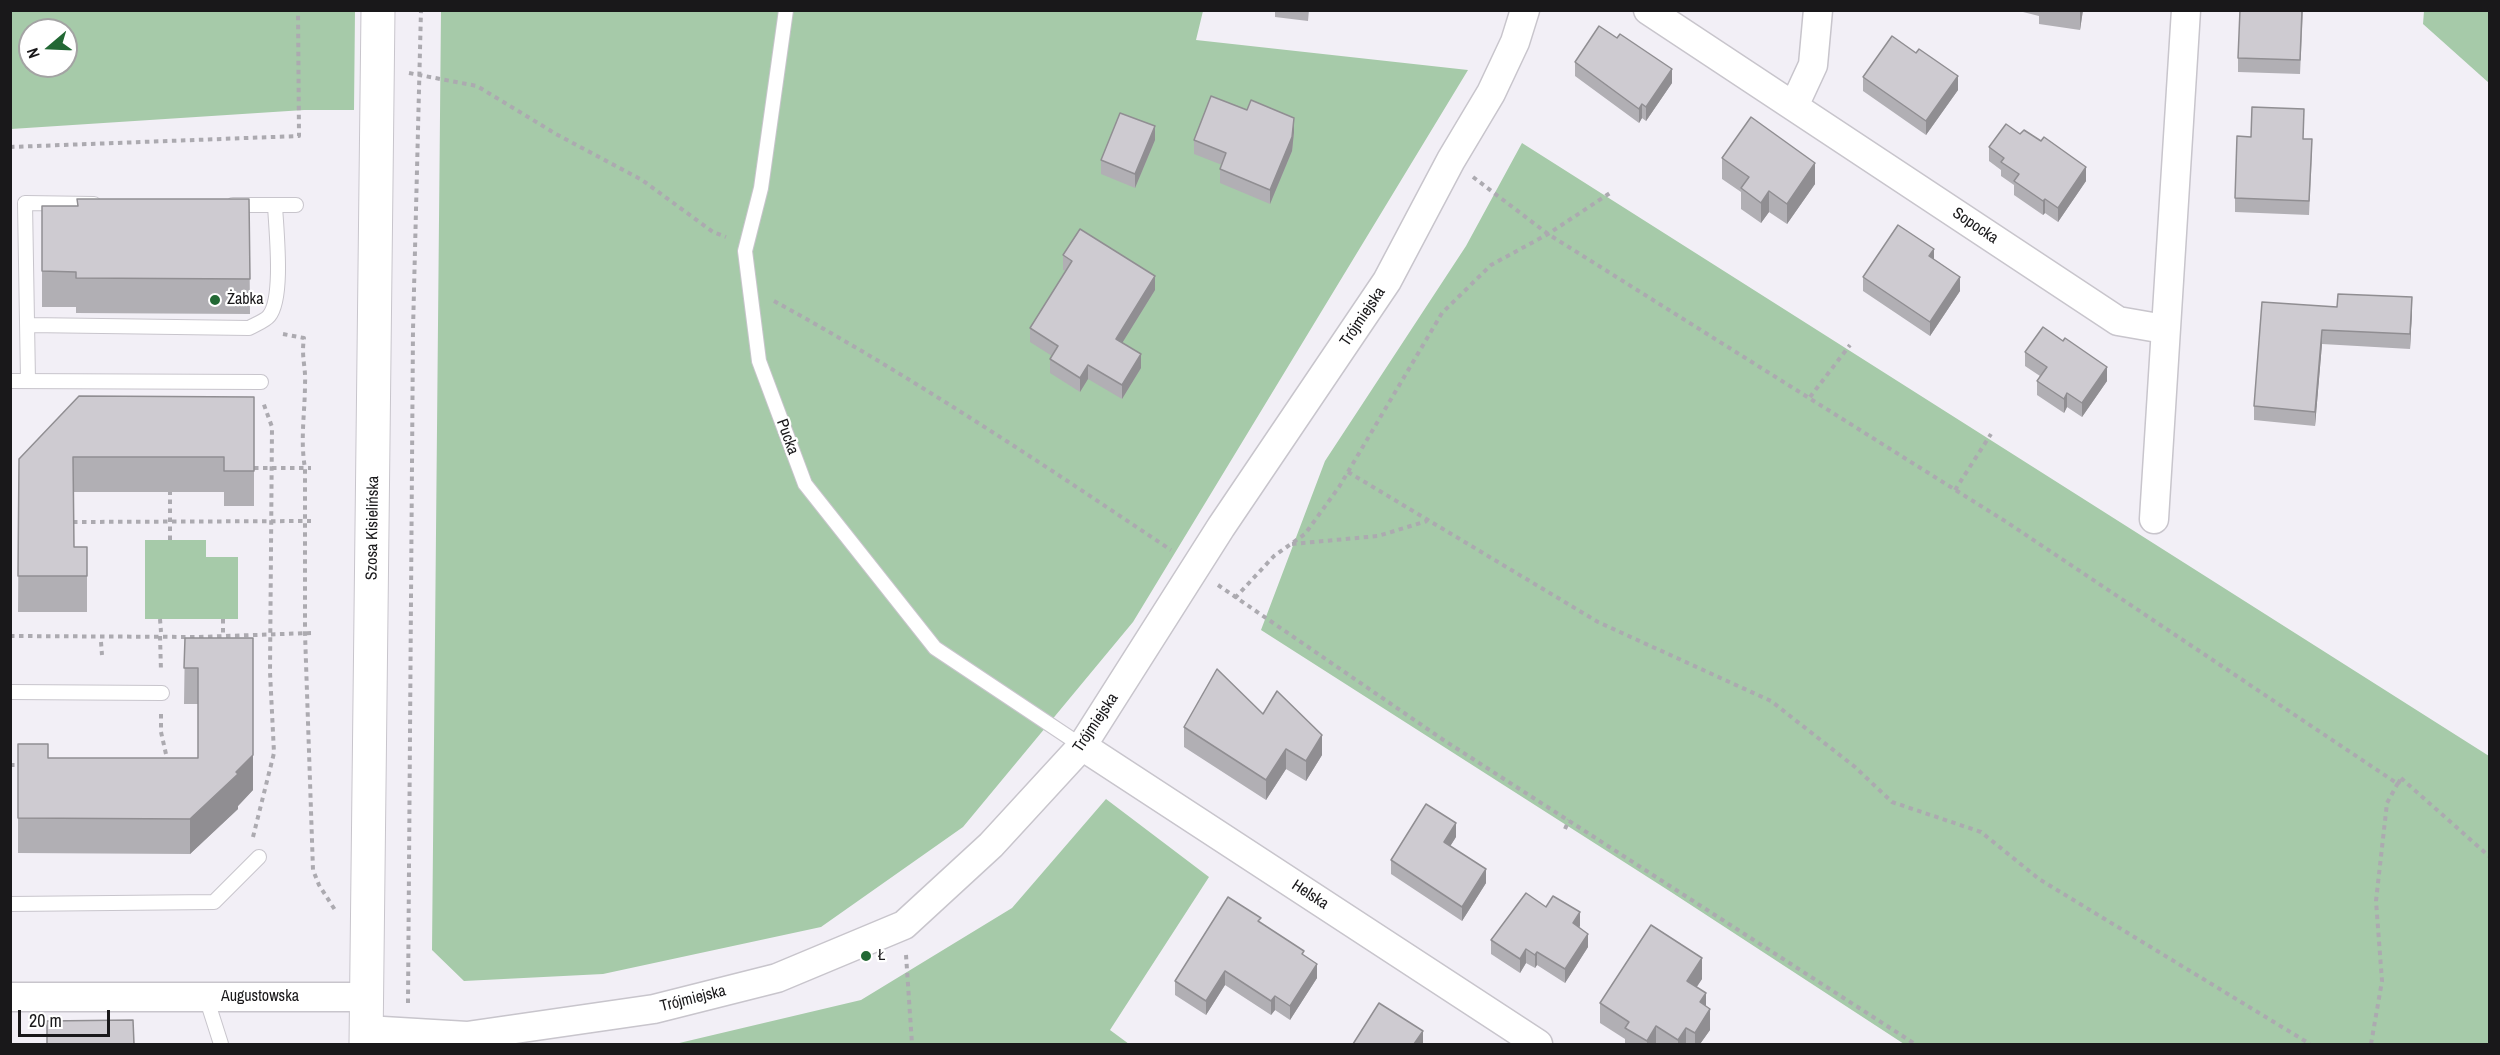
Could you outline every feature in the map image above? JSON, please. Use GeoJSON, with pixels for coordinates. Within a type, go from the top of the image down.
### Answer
{"type":"FeatureCollection","features":[{"type":"Feature","properties":{"kind":"street","name":"Szosa Kisielińska"},"geometry":{"type":"LineString","coordinates":[[366,1037],[378,10]]}},
{"type":"Feature","properties":{"kind":"street","name":"Trójmiejska"},"geometry":{"type":"LineString","coordinates":[[366,1037],[407,1032],[469,1040],[654,1009],[777,978],[904,925],[991,845],[1083,746],[1196,567],[1388,281],[1451,160],[1491,93],[1515,42],[1525,10]]}},
{"type":"Feature","properties":{"kind":"street","name":"Sopocka"},"geometry":{"type":"LineString","coordinates":[[1648,10],[2118,321],[2164,329]]}},
{"type":"Feature","properties":{"kind":"street"},"geometry":{"type":"LineString","coordinates":[[1794,106],[1813,65],[1818,10]]}},
{"type":"Feature","properties":{"kind":"street"},"geometry":{"type":"LineString","coordinates":[[2154,519],[2164,329],[2186,10]]}},
{"type":"Feature","properties":{"kind":"street","name":"Helska"},"geometry":{"type":"LineString","coordinates":[[1083,746],[1538,1044]]}},
{"type":"Feature","properties":{"kind":"street","name":"Augustowska"},"geometry":{"type":"LineString","coordinates":[[10,997],[366,997]]}},
{"type":"Feature","properties":{"kind":"lane","name":"Pucka"},"geometry":{"type":"LineString","coordinates":[[786,10],[761,188],[745,251],[752,289],[751,313],[759,361],[804,484],[935,648],[1083,746]]}},
{"type":"Feature","properties":{"kind":"lane"},"geometry":{"type":"LineString","coordinates":[[28,381],[28,326],[18,203],[108,204]]}},
{"type":"Feature","properties":{"kind":"lane"},"geometry":{"type":"LineString","coordinates":[[216,205],[296,205]]}},
{"type":"Feature","properties":{"kind":"lane"},"geometry":{"type":"LineString","coordinates":[[28,326],[249,328],[269,317],[274,307],[277,288],[275,205]]}},
{"type":"Feature","properties":{"kind":"lane"},"geometry":{"type":"LineString","coordinates":[[10,381],[259,382]]}},
{"type":"Feature","properties":{"kind":"lane"},"geometry":{"type":"LineString","coordinates":[[10,692],[162,693]]}},
{"type":"Feature","properties":{"kind":"lane"},"geometry":{"type":"LineString","coordinates":[[10,904],[214,902],[256,861]]}},
{"type":"Feature","properties":{"kind":"lane"},"geometry":{"type":"LineString","coordinates":[[206,997],[221,1044]]}},
{"type":"Feature","properties":{"kind":"path"},"geometry":{"type":"LineString","coordinates":[[10,147],[299,136],[298,10]]}},
{"type":"Feature","properties":{"kind":"path"},"geometry":{"type":"LineString","coordinates":[[407,1032],[412,330],[421,75],[421,10]]}},
{"type":"Feature","properties":{"kind":"path"},"geometry":{"type":"LineString","coordinates":[[377,69],[477,86],[556,134],[642,180],[713,232],[747,245]]}},
{"type":"Feature","properties":{"kind":"path"},"geometry":{"type":"LineString","coordinates":[[1451,160],[1548,234],[2008,523],[2398,783]]}},
{"type":"Feature","properties":{"kind":"path"},"geometry":{"type":"LineString","coordinates":[[1235,598],[1274,556],[1305,534],[1348,472],[1442,313],[1491,265],[1548,234],[1610,194]]}},
{"type":"Feature","properties":{"kind":"path"},"geometry":{"type":"LineString","coordinates":[[752,289],[819,325],[1046,466],[1196,567],[1235,598],[1442,739],[1915,1044]]}},
{"type":"Feature","properties":{"kind":"path"},"geometry":{"type":"LineString","coordinates":[[285,335],[304,338],[301,356],[305,380],[302,451],[305,468],[305,633],[313,870],[319,885],[339,917]]}},
{"type":"Feature","properties":{"kind":"path"},"geometry":{"type":"LineString","coordinates":[[1810,397],[1850,345]]}},
{"type":"Feature","properties":{"kind":"path"},"geometry":{"type":"LineString","coordinates":[[256,861],[250,848],[274,753],[270,521],[272,427],[259,382]]}},
{"type":"Feature","properties":{"kind":"path"},"geometry":{"type":"LineString","coordinates":[[1955,490],[1990,434]]}},
{"type":"Feature","properties":{"kind":"path"},"geometry":{"type":"LineString","coordinates":[[254,468],[311,468]]}},
{"type":"Feature","properties":{"kind":"path"},"geometry":{"type":"LineString","coordinates":[[1348,472],[1598,622],[1771,701],[1855,767],[1892,802],[1981,832],[2039,879],[2310,1044]]}},
{"type":"Feature","properties":{"kind":"path"},"geometry":{"type":"LineString","coordinates":[[170,490],[170,540]]}},
{"type":"Feature","properties":{"kind":"path"},"geometry":{"type":"LineString","coordinates":[[73,522],[311,521]]}},
{"type":"Feature","properties":{"kind":"path"},"geometry":{"type":"LineString","coordinates":[[1291,544],[1378,536],[1427,521]]}},
{"type":"Feature","properties":{"kind":"path"},"geometry":{"type":"LineString","coordinates":[[158,766],[169,766],[161,732],[160,619]]}},
{"type":"Feature","properties":{"kind":"path"},"geometry":{"type":"LineString","coordinates":[[223,619],[223,646]]}},
{"type":"Feature","properties":{"kind":"path"},"geometry":{"type":"LineString","coordinates":[[10,636],[161,634],[223,636],[311,633]]}},
{"type":"Feature","properties":{"kind":"path"},"geometry":{"type":"LineString","coordinates":[[101,642],[102,655]]}},
{"type":"Feature","properties":{"kind":"path"},"geometry":{"type":"LineString","coordinates":[[10,765],[30,765]]}},
{"type":"Feature","properties":{"kind":"path"},"geometry":{"type":"LineString","coordinates":[[2371,1044],[2382,981],[2376,902],[2387,803],[2401,778],[2490,857]]}},
{"type":"Feature","properties":{"kind":"path"},"geometry":{"type":"LineString","coordinates":[[1565,829],[1569,820]]}},
{"type":"Feature","properties":{"kind":"path"},"geometry":{"type":"LineString","coordinates":[[904,925],[912,1044]]}},
{"type":"Feature","properties":{"kind":"green space"},"geometry":{"type":"Polygon","coordinates":[[[11,11],[355,11],[354,110],[304,110],[11,129],[11,11]]]}},
{"type":"Feature","properties":{"kind":"green space"},"geometry":{"type":"Polygon","coordinates":[[[441,11],[1203,11],[1196,40],[1468,70],[1133,622],[963,827],[821,927],[603,974],[464,981],[432,950],[441,11]]]}},
{"type":"Feature","properties":{"kind":"green space"},"geometry":{"type":"Polygon","coordinates":[[[2424,11],[2489,11],[2489,83],[2423,24],[2424,11]]]}},
{"type":"Feature","properties":{"kind":"green space"},"geometry":{"type":"Polygon","coordinates":[[[1522,143],[2489,756],[2489,1044],[1904,1044],[1261,630],[1325,461],[1466,246],[1522,143]]]}},
{"type":"Feature","properties":{"kind":"green space"},"geometry":{"type":"Polygon","coordinates":[[[145,540],[206,540],[206,557],[238,557],[238,619],[145,619],[145,540]]]}},
{"type":"Feature","properties":{"kind":"green space"},"geometry":{"type":"Polygon","coordinates":[[[1106,799],[1209,877],[1110,1030],[1129,1044],[675,1044],[861,1000],[1012,908],[1106,799]]]}},
{"type":"Feature","properties":{"kind":"building"},"geometry":{"type":"Polygon","coordinates":[[[2240,10],[2302,10],[2300,60],[2238,58],[2240,10]]]}},
{"type":"Feature","properties":{"kind":"building"},"geometry":{"type":"Polygon","coordinates":[[[1599,26],[1617,38],[1620,34],[1672,69],[1646,107],[1642,104],[1639,109],[1575,62],[1599,26]]]}},
{"type":"Feature","properties":{"kind":"building"},"geometry":{"type":"Polygon","coordinates":[[[1892,36],[1916,53],[1919,49],[1958,76],[1926,121],[1863,77],[1892,36]]]}},
{"type":"Feature","properties":{"kind":"building"},"geometry":{"type":"Polygon","coordinates":[[[1211,96],[1247,110],[1251,100],[1294,118],[1292,137],[1270,190],[1220,169],[1226,153],[1194,140],[1211,96]]]}},
{"type":"Feature","properties":{"kind":"building"},"geometry":{"type":"Polygon","coordinates":[[[2252,107],[2304,109],[2303,139],[2312,139],[2309,201],[2235,198],[2237,136],[2251,137],[2252,107]]]}},
{"type":"Feature","properties":{"kind":"building"},"geometry":{"type":"Polygon","coordinates":[[[1120,113],[1155,126],[1135,174],[1101,160],[1120,113]]]}},
{"type":"Feature","properties":{"kind":"building"},"geometry":{"type":"Polygon","coordinates":[[[1751,117],[1815,163],[1787,204],[1769,191],[1761,203],[1741,188],[1749,177],[1722,158],[1751,117]]]}},
{"type":"Feature","properties":{"kind":"building"},"geometry":{"type":"Polygon","coordinates":[[[2006,124],[2020,134],[2024,130],[2041,141],[2044,137],[2086,167],[2058,208],[2045,199],[2043,201],[2014,181],[2019,174],[2001,162],[2004,158],[1989,147],[2006,124]]]}},
{"type":"Feature","properties":{"kind":"building"},"geometry":{"type":"Polygon","coordinates":[[[77,199],[249,199],[250,279],[76,278],[76,272],[42,271],[42,206],[78,206],[77,199]]]}},
{"type":"Feature","properties":{"kind":"building"},"geometry":{"type":"Polygon","coordinates":[[[1898,225],[1934,249],[1929,256],[1960,277],[1930,322],[1863,277],[1898,225]]]}},
{"type":"Feature","properties":{"kind":"building"},"geometry":{"type":"Polygon","coordinates":[[[1080,229],[1155,276],[1116,339],[1141,354],[1122,385],[1088,365],[1080,378],[1050,359],[1058,346],[1030,328],[1072,261],[1063,255],[1080,229]]]}},
{"type":"Feature","properties":{"kind":"building"},"geometry":{"type":"Polygon","coordinates":[[[2338,294],[2412,297],[2410,334],[2322,330],[2315,412],[2254,406],[2262,302],[2337,307],[2338,294]]]}},
{"type":"Feature","properties":{"kind":"building"},"geometry":{"type":"Polygon","coordinates":[[[2043,327],[2063,341],[2065,338],[2107,367],[2082,403],[2067,393],[2064,399],[2037,381],[2047,367],[2025,352],[2043,327]]]}},
{"type":"Feature","properties":{"kind":"building"},"geometry":{"type":"Polygon","coordinates":[[[79,396],[254,397],[254,471],[224,471],[224,457],[73,457],[74,547],[87,547],[87,576],[18,576],[19,459],[79,396]]]}},
{"type":"Feature","properties":{"kind":"building"},"geometry":{"type":"Polygon","coordinates":[[[185,638],[253,638],[253,755],[236,772],[238,774],[190,819],[18,818],[18,744],[48,744],[48,758],[198,758],[198,668],[184,668],[185,638]]]}},
{"type":"Feature","properties":{"kind":"building"},"geometry":{"type":"Polygon","coordinates":[[[1217,669],[1263,714],[1277,691],[1322,735],[1306,761],[1286,749],[1266,780],[1184,727],[1217,669]]]}},
{"type":"Feature","properties":{"kind":"building"},"geometry":{"type":"Polygon","coordinates":[[[1426,804],[1456,823],[1444,842],[1486,869],[1462,907],[1391,860],[1426,804]]]}},
{"type":"Feature","properties":{"kind":"building"},"geometry":{"type":"Polygon","coordinates":[[[1526,893],[1546,907],[1553,896],[1580,912],[1573,923],[1588,934],[1565,969],[1537,952],[1535,955],[1526,949],[1520,959],[1491,940],[1526,893]]]}},
{"type":"Feature","properties":{"kind":"building"},"geometry":{"type":"Polygon","coordinates":[[[1228,897],[1261,918],[1258,921],[1304,951],[1302,954],[1317,964],[1290,1006],[1275,996],[1271,1001],[1225,971],[1206,1001],[1175,981],[1228,897]]]}},
{"type":"Feature","properties":{"kind":"building"},"geometry":{"type":"Polygon","coordinates":[[[1651,925],[1702,958],[1687,981],[1706,993],[1700,1002],[1710,1009],[1695,1033],[1686,1028],[1678,1040],[1656,1026],[1647,1041],[1625,1028],[1629,1022],[1600,1003],[1651,925]]]}},
{"type":"Feature","properties":{"kind":"building"},"geometry":{"type":"Polygon","coordinates":[[[1379,1003],[1423,1031],[1414,1044],[1353,1044],[1379,1003]]]}},
{"type":"Feature","properties":{"kind":"building"},"geometry":{"type":"Polygon","coordinates":[[[133,1020],[134,1044],[47,1044],[47,1021],[133,1020]]]}},
{"type":"Feature","properties":{"kind":"place","name":"Żabka"},"geometry":{"type":"Point","coordinates":[215,300]}},
{"type":"Feature","properties":{"kind":"place","name":"Ł"},"geometry":{"type":"Point","coordinates":[866,956]}}]}
